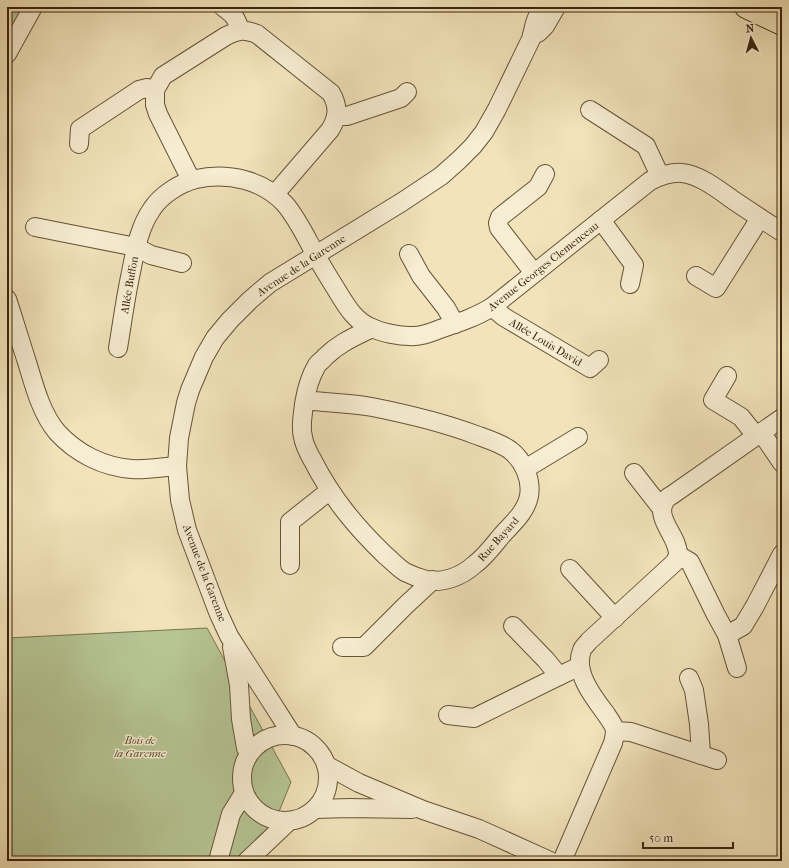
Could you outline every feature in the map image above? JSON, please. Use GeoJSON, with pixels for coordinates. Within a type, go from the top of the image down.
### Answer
{"type":"FeatureCollection","features":[{"type":"Feature","properties":{"kind":"main road"},"geometry":{"type":"LineString","coordinates":[[746,7],[782,24]]}},
{"type":"Feature","properties":{"kind":"street"},"geometry":{"type":"LineString","coordinates":[[7,54],[33,7]]}},
{"type":"Feature","properties":{"kind":"street"},"geometry":{"type":"LineString","coordinates":[[223,7],[233,15],[238,22],[240,30]]}},
{"type":"Feature","properties":{"kind":"street"},"geometry":{"type":"LineString","coordinates":[[531,39],[535,22],[541,7]]}},
{"type":"Feature","properties":{"kind":"street"},"geometry":{"type":"LineString","coordinates":[[531,39],[545,26],[556,7]]}},
{"type":"Feature","properties":{"kind":"street"},"geometry":{"type":"LineString","coordinates":[[36,226],[136,247],[144,225],[153,207],[161,198],[173,189],[191,180],[219,176],[234,178],[248,181],[275,194],[330,130],[334,123],[337,108],[331,93],[257,34],[240,30],[226,36],[163,76],[155,90],[155,105],[158,114],[191,180]]}},
{"type":"Feature","properties":{"kind":"street","name":"Avenue de la Garenne"},"geometry":{"type":"LineString","coordinates":[[229,636],[218,612],[187,530],[180,500],[177,466],[179,438],[190,390],[204,357],[215,338],[230,320],[270,283],[406,199],[441,176],[459,160],[484,132],[497,109],[531,39]]}},
{"type":"Feature","properties":{"kind":"street"},"geometry":{"type":"LineString","coordinates":[[79,144],[80,129],[139,90],[146,88],[155,90]]}},
{"type":"Feature","properties":{"kind":"street"},"geometry":{"type":"LineString","coordinates":[[336,116],[347,116],[401,98],[407,92]]}},
{"type":"Feature","properties":{"kind":"street"},"geometry":{"type":"LineString","coordinates":[[590,110],[646,146],[660,176]]}},
{"type":"Feature","properties":{"kind":"street","name":"Avenue Georges Clemenceau"},"geometry":{"type":"LineString","coordinates":[[275,194],[295,218],[315,255],[352,314],[360,322],[372,328],[399,335],[411,336],[423,335],[483,313],[650,181],[660,176],[671,173],[683,173],[694,176],[782,232]]}},
{"type":"Feature","properties":{"kind":"street"},"geometry":{"type":"LineString","coordinates":[[534,273],[499,228],[498,223],[500,217],[538,187],[545,174]]}},
{"type":"Feature","properties":{"kind":"street"},"geometry":{"type":"LineString","coordinates":[[696,276],[716,288],[760,218]]}},
{"type":"Feature","properties":{"kind":"street"},"geometry":{"type":"LineString","coordinates":[[601,220],[634,265],[630,284]]}},
{"type":"Feature","properties":{"kind":"street","name":"Allée Buffon"},"geometry":{"type":"LineString","coordinates":[[118,348],[136,247],[151,255],[182,263]]}},
{"type":"Feature","properties":{"kind":"street"},"geometry":{"type":"LineString","coordinates":[[409,254],[421,276],[446,308],[455,324]]}},
{"type":"Feature","properties":{"kind":"street"},"geometry":{"type":"LineString","coordinates":[[7,299],[37,393],[47,417],[57,432],[71,445],[87,456],[108,465],[132,469],[177,466]]}},
{"type":"Feature","properties":{"kind":"street","name":"Allée Louis David"},"geometry":{"type":"LineString","coordinates":[[492,307],[504,317],[590,368],[599,360]]}},
{"type":"Feature","properties":{"kind":"street"},"geometry":{"type":"LineString","coordinates":[[343,342],[352,314]]}},
{"type":"Feature","properties":{"kind":"street","name":"Rue Bayard"},"geometry":{"type":"LineString","coordinates":[[305,400],[370,407],[421,418],[455,427],[498,443],[510,450],[525,469],[529,484],[529,495],[526,505],[519,517],[490,550],[474,566],[464,573],[450,578],[427,580],[404,571],[371,541],[348,516],[329,491],[315,465],[303,438],[302,426],[305,400],[307,387],[317,366],[331,351],[343,342],[372,328]]}},
{"type":"Feature","properties":{"kind":"street"},"geometry":{"type":"LineString","coordinates":[[727,376],[714,400],[741,417],[758,434],[782,463]]}},
{"type":"Feature","properties":{"kind":"street"},"geometry":{"type":"LineString","coordinates":[[562,861],[613,743],[615,731],[612,724],[591,694],[583,678],[580,666],[582,649],[675,562],[678,556],[675,540],[663,518],[662,509],[665,501],[782,418]]}},
{"type":"Feature","properties":{"kind":"street"},"geometry":{"type":"LineString","coordinates":[[525,469],[578,436]]}},
{"type":"Feature","properties":{"kind":"street"},"geometry":{"type":"LineString","coordinates":[[634,473],[662,509]]}},
{"type":"Feature","properties":{"kind":"street"},"geometry":{"type":"LineString","coordinates":[[290,565],[290,522],[329,491]]}},
{"type":"Feature","properties":{"kind":"street"},"geometry":{"type":"LineString","coordinates":[[726,635],[743,626],[782,554]]}},
{"type":"Feature","properties":{"kind":"street"},"geometry":{"type":"LineString","coordinates":[[678,556],[690,562],[726,635],[737,668]]}},
{"type":"Feature","properties":{"kind":"street"},"geometry":{"type":"LineString","coordinates":[[570,569],[615,618]]}},
{"type":"Feature","properties":{"kind":"street"},"geometry":{"type":"LineString","coordinates":[[404,571],[406,604]]}},
{"type":"Feature","properties":{"kind":"street"},"geometry":{"type":"LineString","coordinates":[[342,647],[364,647],[406,604],[433,580]]}},
{"type":"Feature","properties":{"kind":"street"},"geometry":{"type":"LineString","coordinates":[[513,626],[546,660],[559,676]]}},
{"type":"Feature","properties":{"kind":"street"},"geometry":{"type":"LineString","coordinates":[[229,636],[294,736]]}},
{"type":"Feature","properties":{"kind":"street"},"geometry":{"type":"LineString","coordinates":[[229,636],[239,685],[241,719],[246,748],[251,751]]}},
{"type":"Feature","properties":{"kind":"street"},"geometry":{"type":"LineString","coordinates":[[448,715],[474,718],[580,666]]}},
{"type":"Feature","properties":{"kind":"street"},"geometry":{"type":"LineString","coordinates":[[615,731],[631,732],[709,757],[699,724],[694,690],[689,678]]}},
{"type":"Feature","properties":{"kind":"street"},"geometry":{"type":"LineString","coordinates":[[282,735],[294,736],[314,746],[321,755],[326,765],[328,777],[327,789],[323,800],[307,816],[288,822],[274,820],[261,815],[251,805],[244,793],[242,771],[245,760],[251,751],[260,743],[270,737],[282,735]]}},
{"type":"Feature","properties":{"kind":"street"},"geometry":{"type":"LineString","coordinates":[[326,765],[359,783],[423,810],[479,828],[550,861]]}},
{"type":"Feature","properties":{"kind":"street"},"geometry":{"type":"LineString","coordinates":[[218,861],[231,814],[244,793]]}},
{"type":"Feature","properties":{"kind":"street"},"geometry":{"type":"LineString","coordinates":[[315,809],[350,808],[423,810]]}},
{"type":"Feature","properties":{"kind":"street"},"geometry":{"type":"LineString","coordinates":[[247,861],[288,822]]}},
{"type":"Feature","properties":{"kind":"green space"},"geometry":{"type":"Polygon","coordinates":[[[7,7],[36,7],[7,64],[7,7]]]}},
{"type":"Feature","properties":{"kind":"green space","name":"Bois de la Garenne"},"geometry":{"type":"Polygon","coordinates":[[[207,628],[291,782],[259,861],[7,861],[7,638],[207,628]]]}}]}
